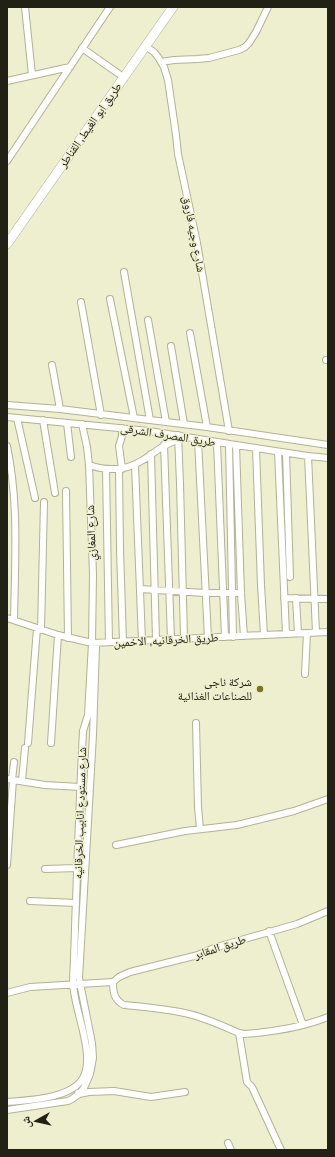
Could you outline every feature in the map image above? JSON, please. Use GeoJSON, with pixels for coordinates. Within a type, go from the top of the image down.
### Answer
{"type":"FeatureCollection","features":[{"type":"Feature","properties":{"kind":"main road","name":"طريق ابو الغيط, القناطر"},"geometry":{"type":"LineString","coordinates":[[7,233],[166,7]]}},
{"type":"Feature","properties":{"kind":"main road","name":"طريق ابو الغيط, القناطر"},"geometry":{"type":"LineString","coordinates":[[7,244],[173,7]]}},
{"type":"Feature","properties":{"kind":"street"},"geometry":{"type":"LineString","coordinates":[[25,7],[32,75]]}},
{"type":"Feature","properties":{"kind":"street"},"geometry":{"type":"LineString","coordinates":[[7,161],[110,7]]}},
{"type":"Feature","properties":{"kind":"street"},"geometry":{"type":"LineString","coordinates":[[162,62],[209,58],[245,47],[253,37],[268,7]]}},
{"type":"Feature","properties":{"kind":"street","name":"شارع وجيه فاروق"},"geometry":{"type":"LineString","coordinates":[[145,46],[154,52],[162,62],[168,80],[178,154],[197,243],[229,430]]}},
{"type":"Feature","properties":{"kind":"street"},"geometry":{"type":"LineString","coordinates":[[82,48],[119,74]]}},
{"type":"Feature","properties":{"kind":"street"},"geometry":{"type":"LineString","coordinates":[[7,81],[70,67]]}},
{"type":"Feature","properties":{"kind":"street"},"geometry":{"type":"LineString","coordinates":[[124,272],[150,420]]}},
{"type":"Feature","properties":{"kind":"street"},"geometry":{"type":"LineString","coordinates":[[110,299],[134,418]]}},
{"type":"Feature","properties":{"kind":"street"},"geometry":{"type":"LineString","coordinates":[[81,302],[102,415]]}},
{"type":"Feature","properties":{"kind":"street"},"geometry":{"type":"LineString","coordinates":[[148,320],[166,422]]}},
{"type":"Feature","properties":{"kind":"street"},"geometry":{"type":"LineString","coordinates":[[190,333],[207,427]]}},
{"type":"Feature","properties":{"kind":"street"},"geometry":{"type":"LineString","coordinates":[[171,346],[184,424]]}},
{"type":"Feature","properties":{"kind":"street"},"geometry":{"type":"LineString","coordinates":[[52,365],[60,409]]}},
{"type":"Feature","properties":{"kind":"street","name":"طريق المصرف الشرقى"},"geometry":{"type":"LineString","coordinates":[[7,405],[60,409],[184,424],[328,445]]}},
{"type":"Feature","properties":{"kind":"street","name":"طريق المصرف الشرقى"},"geometry":{"type":"LineString","coordinates":[[7,417],[122,428],[178,438],[328,458]]}},
{"type":"Feature","properties":{"kind":"street"},"geometry":{"type":"LineString","coordinates":[[17,418],[35,498]]}},
{"type":"Feature","properties":{"kind":"street"},"geometry":{"type":"LineString","coordinates":[[43,420],[55,493]]}},
{"type":"Feature","properties":{"kind":"street"},"geometry":{"type":"LineString","coordinates":[[67,422],[71,457]]}},
{"type":"Feature","properties":{"kind":"street","name":"شارع المغازي"},"geometry":{"type":"LineString","coordinates":[[82,424],[89,465],[94,643]]}},
{"type":"Feature","properties":{"kind":"street"},"geometry":{"type":"LineString","coordinates":[[122,428],[122,436],[119,446],[123,642]]}},
{"type":"Feature","properties":{"kind":"street"},"geometry":{"type":"LineString","coordinates":[[89,465],[106,469],[120,469],[135,465],[164,445],[178,438],[184,638]]}},
{"type":"Feature","properties":{"kind":"street"},"geometry":{"type":"LineString","coordinates":[[198,440],[208,638]]}},
{"type":"Feature","properties":{"kind":"street"},"geometry":{"type":"LineString","coordinates":[[290,577],[287,453],[291,440]]}},
{"type":"Feature","properties":{"kind":"street"},"geometry":{"type":"LineString","coordinates":[[217,443],[225,637]]}},
{"type":"Feature","properties":{"kind":"street"},"geometry":{"type":"LineString","coordinates":[[229,444],[233,637]]}},
{"type":"Feature","properties":{"kind":"street"},"geometry":{"type":"LineString","coordinates":[[164,445],[171,639]]}},
{"type":"Feature","properties":{"kind":"street"},"geometry":{"type":"LineString","coordinates":[[236,445],[244,636]]}},
{"type":"Feature","properties":{"kind":"street"},"geometry":{"type":"LineString","coordinates":[[7,446],[15,503],[14,620]]}},
{"type":"Feature","properties":{"kind":"street"},"geometry":{"type":"LineString","coordinates":[[256,448],[264,636]]}},
{"type":"Feature","properties":{"kind":"street"},"geometry":{"type":"LineString","coordinates":[[278,452],[286,634]]}},
{"type":"Feature","properties":{"kind":"street"},"geometry":{"type":"LineString","coordinates":[[150,454],[156,639]]}},
{"type":"Feature","properties":{"kind":"street"},"geometry":{"type":"LineString","coordinates":[[308,456],[316,632]]}},
{"type":"Feature","properties":{"kind":"street"},"geometry":{"type":"LineString","coordinates":[[135,465],[142,641]]}},
{"type":"Feature","properties":{"kind":"street"},"geometry":{"type":"LineString","coordinates":[[106,469],[109,642]]}},
{"type":"Feature","properties":{"kind":"street"},"geometry":{"type":"LineString","coordinates":[[66,491],[68,638]]}},
{"type":"Feature","properties":{"kind":"street"},"geometry":{"type":"LineString","coordinates":[[22,781],[39,629],[44,502]]}},
{"type":"Feature","properties":{"kind":"street"},"geometry":{"type":"LineString","coordinates":[[7,504],[15,503]]}},
{"type":"Feature","properties":{"kind":"street"},"geometry":{"type":"LineString","coordinates":[[140,589],[205,593],[241,593]]}},
{"type":"Feature","properties":{"kind":"street"},"geometry":{"type":"LineString","coordinates":[[284,598],[328,599]]}},
{"type":"Feature","properties":{"kind":"street"},"geometry":{"type":"LineString","coordinates":[[296,598],[298,633]]}},
{"type":"Feature","properties":{"kind":"street","name":"طريق الخرقانيه, الاخمين"},"geometry":{"type":"LineString","coordinates":[[7,618],[68,638],[94,643],[328,632]]}},
{"type":"Feature","properties":{"kind":"street"},"geometry":{"type":"LineString","coordinates":[[305,674],[308,633]]}},
{"type":"Feature","properties":{"kind":"street"},"geometry":{"type":"LineString","coordinates":[[52,743],[58,635]]}},
{"type":"Feature","properties":{"kind":"street","name":"شارع مستودع انابيب الخرقانيه"},"geometry":{"type":"LineString","coordinates":[[75,1087],[84,1077],[87,1055],[73,985],[83,732],[88,715],[94,643]]}},
{"type":"Feature","properties":{"kind":"street","name":"شارع مستودع انابيب الخرقانيه"},"geometry":{"type":"LineString","coordinates":[[79,1094],[90,1074],[93,1058],[92,1043],[80,984],[79,970],[93,735],[94,643]]}},
{"type":"Feature","properties":{"kind":"street"},"geometry":{"type":"LineString","coordinates":[[196,723],[200,829]]}},
{"type":"Feature","properties":{"kind":"street"},"geometry":{"type":"LineString","coordinates":[[7,864],[11,780],[14,762]]}},
{"type":"Feature","properties":{"kind":"street"},"geometry":{"type":"LineString","coordinates":[[11,780],[45,785],[80,787]]}},
{"type":"Feature","properties":{"kind":"street"},"geometry":{"type":"LineString","coordinates":[[116,845],[157,836],[244,824],[294,811],[328,799]]}},
{"type":"Feature","properties":{"kind":"street"},"geometry":{"type":"LineString","coordinates":[[45,869],[77,868]]}},
{"type":"Feature","properties":{"kind":"street"},"geometry":{"type":"LineString","coordinates":[[30,901],[76,903]]}},
{"type":"Feature","properties":{"kind":"street","name":"طريق المقابر"},"geometry":{"type":"LineString","coordinates":[[112,982],[130,972],[198,954],[269,931],[298,924],[328,911]]}},
{"type":"Feature","properties":{"kind":"street"},"geometry":{"type":"LineString","coordinates":[[269,931],[303,1024]]}},
{"type":"Feature","properties":{"kind":"street"},"geometry":{"type":"LineString","coordinates":[[7,993],[30,987],[112,982],[115,998],[124,1005],[175,1010],[191,1014],[244,1034],[303,1024],[328,1017]]}},
{"type":"Feature","properties":{"kind":"street"},"geometry":{"type":"LineString","coordinates":[[239,1033],[247,1082],[252,1087],[281,1150]]}},
{"type":"Feature","properties":{"kind":"street"},"geometry":{"type":"LineString","coordinates":[[7,1102],[36,1099],[55,1095],[75,1087],[79,1094]]}},
{"type":"Feature","properties":{"kind":"street"},"geometry":{"type":"LineString","coordinates":[[7,1110],[56,1103],[72,1099],[79,1094],[90,1092],[114,1091],[151,1097],[185,1092]]}},
{"type":"Feature","properties":{"kind":"street"},"geometry":{"type":"LineString","coordinates":[[55,1095],[56,1103]]}},
{"type":"Feature","properties":{"kind":"street"},"geometry":{"type":"LineString","coordinates":[[228,1143],[231,1150]]}},
{"type":"Feature","properties":{"kind":"place","name":"شركة ناجى للصناعات الغذائية"},"geometry":{"type":"Point","coordinates":[260,689]}}]}
